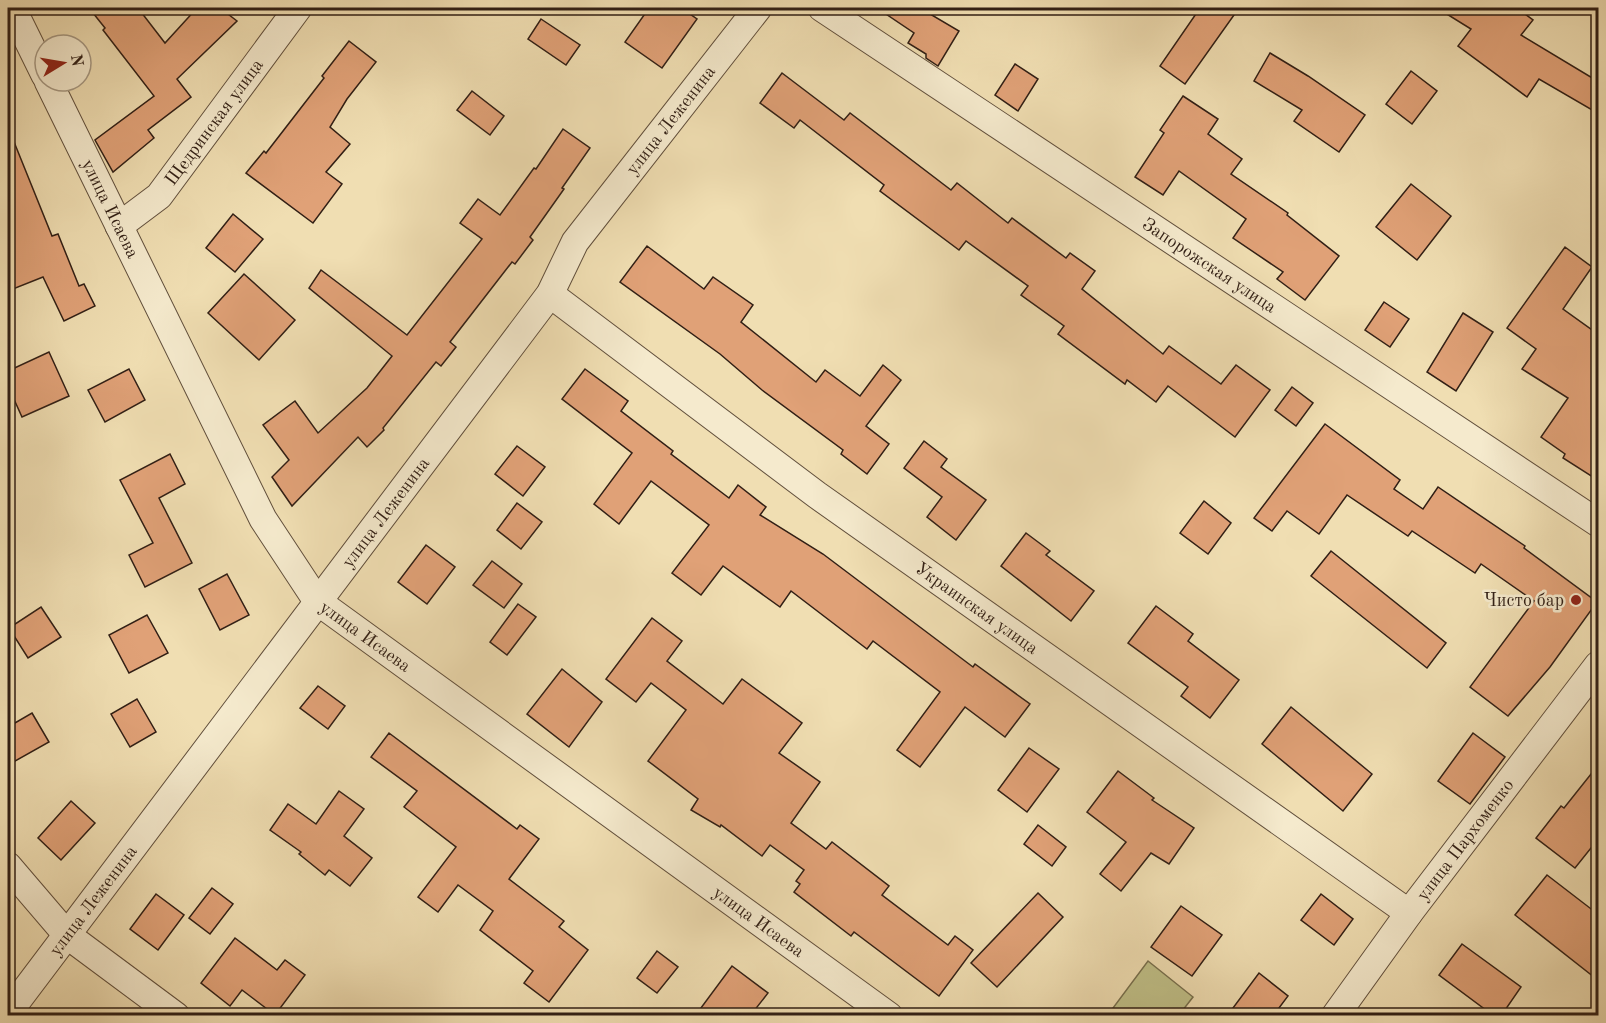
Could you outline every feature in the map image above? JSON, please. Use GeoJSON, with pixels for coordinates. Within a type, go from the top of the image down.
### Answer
{"type":"FeatureCollection","features":[{"type":"Feature","properties":{"kind":"street"},"geometry":{"type":"LineString","coordinates":[[12,8],[33,51]]}},
{"type":"Feature","properties":{"kind":"street","name":"Щедринская улица"},"geometry":{"type":"LineString","coordinates":[[119,226],[159,196],[298,8]]}},
{"type":"Feature","properties":{"kind":"street","name":"улица Леженина"},"geometry":{"type":"LineString","coordinates":[[8,1013],[550,294],[575,242],[756,8]]}},
{"type":"Feature","properties":{"kind":"street","name":"Запорожская улица"},"geometry":{"type":"LineString","coordinates":[[822,8],[1599,523]]}},
{"type":"Feature","properties":{"kind":"street","name":"улица Исаева"},"geometry":{"type":"LineString","coordinates":[[54,93],[263,519],[317,601],[889,1016]]}},
{"type":"Feature","properties":{"kind":"street","name":"Украинская улица"},"geometry":{"type":"LineString","coordinates":[[550,294],[817,495],[1409,913]]}},
{"type":"Feature","properties":{"kind":"street","name":"улица Пархоменко"},"geometry":{"type":"LineString","coordinates":[[1335,1016],[1409,913],[1599,665]]}},
{"type":"Feature","properties":{"kind":"street"},"geometry":{"type":"LineString","coordinates":[[8,866],[67,935],[176,1016]]}},
{"type":"Feature","properties":{"kind":"green space"},"geometry":{"type":"Polygon","coordinates":[[[1148,961],[1193,997],[1179,1015],[1124,1015],[1113,1008],[1148,961]]]}},
{"type":"Feature","properties":{"kind":"building"},"geometry":{"type":"Polygon","coordinates":[[[89,8],[138,8],[165,43],[197,8],[220,8],[237,21],[177,79],[191,97],[148,130],[154,138],[113,172],[95,140],[154,96],[103,30],[105,28],[89,8]]]}},
{"type":"Feature","properties":{"kind":"building"},"geometry":{"type":"Polygon","coordinates":[[[649,8],[681,8],[697,19],[662,68],[625,42],[649,8]]]}},
{"type":"Feature","properties":{"kind":"building"},"geometry":{"type":"Polygon","coordinates":[[[877,8],[920,8],[959,31],[938,66],[926,58],[926,54],[908,43],[914,33],[877,8]]]}},
{"type":"Feature","properties":{"kind":"building"},"geometry":{"type":"Polygon","coordinates":[[[1200,8],[1239,8],[1185,84],[1160,66],[1200,8]]]}},
{"type":"Feature","properties":{"kind":"building"},"geometry":{"type":"Polygon","coordinates":[[[1437,8],[1517,8],[1533,20],[1521,35],[1599,82],[1599,114],[1539,79],[1527,97],[1458,46],[1471,29],[1437,8]]]}},
{"type":"Feature","properties":{"kind":"building"},"geometry":{"type":"Polygon","coordinates":[[[541,19],[580,45],[566,65],[528,39],[541,19]]]}},
{"type":"Feature","properties":{"kind":"building"},"geometry":{"type":"Polygon","coordinates":[[[349,41],[376,62],[347,99],[330,127],[350,144],[326,172],[342,184],[313,223],[246,173],[264,151],[266,153],[324,78],[322,76],[349,41]]]}},
{"type":"Feature","properties":{"kind":"building"},"geometry":{"type":"Polygon","coordinates":[[[1270,53],[1365,115],[1339,152],[1294,121],[1302,110],[1254,81],[1270,53]]]}},
{"type":"Feature","properties":{"kind":"building"},"geometry":{"type":"Polygon","coordinates":[[[1015,64],[1038,79],[1018,111],[995,95],[1015,64]]]}},
{"type":"Feature","properties":{"kind":"building"},"geometry":{"type":"Polygon","coordinates":[[[1411,71],[1437,91],[1412,124],[1386,104],[1411,71]]]}},
{"type":"Feature","properties":{"kind":"building"},"geometry":{"type":"Polygon","coordinates":[[[782,73],[844,120],[850,113],[951,190],[957,183],[1008,223],[1012,218],[1066,258],[1070,253],[1095,271],[1082,289],[1163,354],[1169,346],[1221,384],[1236,365],[1270,390],[1235,437],[1168,386],[1156,402],[1127,380],[1125,384],[1058,334],[1064,326],[1021,295],[1028,286],[966,241],[959,250],[880,191],[884,185],[800,120],[794,128],[760,103],[782,73]]]}},
{"type":"Feature","properties":{"kind":"building"},"geometry":{"type":"Polygon","coordinates":[[[472,91],[504,116],[490,135],[457,110],[472,91]]]}},
{"type":"Feature","properties":{"kind":"building"},"geometry":{"type":"Polygon","coordinates":[[[1183,96],[1218,119],[1208,134],[1242,159],[1231,174],[1288,213],[1287,215],[1339,256],[1305,300],[1277,279],[1283,272],[1233,238],[1246,219],[1179,171],[1163,195],[1135,177],[1164,133],[1160,130],[1183,96]]]}},
{"type":"Feature","properties":{"kind":"building"},"geometry":{"type":"Polygon","coordinates":[[[8,127],[52,236],[58,234],[79,286],[84,284],[95,306],[64,321],[43,277],[8,291],[8,127]]]}},
{"type":"Feature","properties":{"kind":"building"},"geometry":{"type":"Polygon","coordinates":[[[563,129],[590,148],[530,237],[533,240],[515,264],[512,262],[450,342],[456,347],[441,366],[436,362],[383,428],[384,430],[367,447],[358,437],[292,506],[272,477],[289,460],[263,425],[295,401],[318,433],[367,388],[392,356],[309,288],[321,270],[407,335],[482,239],[460,223],[478,199],[500,215],[534,168],[536,169],[563,129]]]}},
{"type":"Feature","properties":{"kind":"building"},"geometry":{"type":"Polygon","coordinates":[[[1411,184],[1451,216],[1417,260],[1376,227],[1411,184]]]}},
{"type":"Feature","properties":{"kind":"building"},"geometry":{"type":"Polygon","coordinates":[[[233,214],[263,239],[235,272],[206,248],[233,214]]]}},
{"type":"Feature","properties":{"kind":"building"},"geometry":{"type":"Polygon","coordinates":[[[647,246],[704,289],[713,277],[753,305],[741,322],[816,382],[825,370],[860,396],[883,365],[901,380],[866,426],[889,444],[867,474],[841,454],[843,450],[762,390],[720,354],[620,282],[647,246]]]}},
{"type":"Feature","properties":{"kind":"building"},"geometry":{"type":"Polygon","coordinates":[[[1565,247],[1592,267],[1563,309],[1599,335],[1599,481],[1563,458],[1565,454],[1541,437],[1568,398],[1522,369],[1536,349],[1507,328],[1565,247]]]}},
{"type":"Feature","properties":{"kind":"building"},"geometry":{"type":"Polygon","coordinates":[[[244,274],[295,320],[259,360],[208,313],[244,274]]]}},
{"type":"Feature","properties":{"kind":"building"},"geometry":{"type":"Polygon","coordinates":[[[1384,302],[1409,319],[1390,347],[1365,330],[1384,302]]]}},
{"type":"Feature","properties":{"kind":"building"},"geometry":{"type":"Polygon","coordinates":[[[1463,313],[1493,332],[1456,391],[1427,372],[1463,313]]]}},
{"type":"Feature","properties":{"kind":"building"},"geometry":{"type":"Polygon","coordinates":[[[49,352],[69,396],[22,417],[8,386],[8,371],[49,352]]]}},
{"type":"Feature","properties":{"kind":"building"},"geometry":{"type":"Polygon","coordinates":[[[129,369],[145,400],[105,422],[88,390],[129,369]]]}},
{"type":"Feature","properties":{"kind":"building"},"geometry":{"type":"Polygon","coordinates":[[[585,369],[628,401],[621,411],[673,451],[671,454],[729,498],[738,485],[766,507],[760,515],[823,554],[973,667],[975,664],[1030,704],[1005,737],[965,707],[920,767],[897,750],[940,692],[873,641],[867,649],[791,591],[780,607],[723,566],[701,595],[672,573],[709,525],[651,481],[619,524],[594,504],[632,453],[562,399],[585,369]]]}},
{"type":"Feature","properties":{"kind":"building"},"geometry":{"type":"Polygon","coordinates":[[[1292,387],[1313,403],[1296,426],[1275,410],[1292,387]]]}},
{"type":"Feature","properties":{"kind":"building"},"geometry":{"type":"Polygon","coordinates":[[[1325,424],[1400,480],[1394,489],[1423,509],[1438,487],[1525,546],[1524,548],[1597,602],[1550,667],[1508,716],[1470,687],[1534,601],[1481,564],[1475,573],[1412,531],[1408,536],[1347,495],[1319,534],[1287,511],[1272,531],[1254,518],[1325,424]]]}},
{"type":"Feature","properties":{"kind":"building"},"geometry":{"type":"Polygon","coordinates":[[[924,441],[947,459],[941,467],[986,500],[956,540],[927,517],[942,497],[904,468],[924,441]]]}},
{"type":"Feature","properties":{"kind":"building"},"geometry":{"type":"Polygon","coordinates":[[[517,446],[545,467],[523,496],[495,474],[517,446]]]}},
{"type":"Feature","properties":{"kind":"building"},"geometry":{"type":"Polygon","coordinates":[[[170,454],[185,484],[159,498],[192,563],[145,587],[129,555],[153,543],[120,480],[170,454]]]}},
{"type":"Feature","properties":{"kind":"building"},"geometry":{"type":"Polygon","coordinates":[[[1204,501],[1231,523],[1208,554],[1180,533],[1204,501]]]}},
{"type":"Feature","properties":{"kind":"building"},"geometry":{"type":"Polygon","coordinates":[[[517,503],[542,522],[521,549],[497,530],[517,503]]]}},
{"type":"Feature","properties":{"kind":"building"},"geometry":{"type":"Polygon","coordinates":[[[1026,533],[1050,551],[1046,555],[1094,591],[1071,621],[1001,566],[1026,533]]]}},
{"type":"Feature","properties":{"kind":"building"},"geometry":{"type":"Polygon","coordinates":[[[426,545],[455,567],[427,604],[398,582],[426,545]]]}},
{"type":"Feature","properties":{"kind":"building"},"geometry":{"type":"Polygon","coordinates":[[[1331,551],[1446,643],[1427,668],[1311,576],[1331,551]]]}},
{"type":"Feature","properties":{"kind":"building"},"geometry":{"type":"Polygon","coordinates":[[[492,561],[522,584],[504,608],[473,585],[492,561]]]}},
{"type":"Feature","properties":{"kind":"building"},"geometry":{"type":"Polygon","coordinates":[[[227,574],[249,615],[220,630],[199,589],[227,574]]]}},
{"type":"Feature","properties":{"kind":"building"},"geometry":{"type":"Polygon","coordinates":[[[518,604],[536,617],[507,655],[490,642],[518,604]]]}},
{"type":"Feature","properties":{"kind":"building"},"geometry":{"type":"Polygon","coordinates":[[[1156,606],[1193,634],[1188,641],[1239,680],[1210,718],[1181,696],[1188,687],[1128,643],[1156,606]]]}},
{"type":"Feature","properties":{"kind":"building"},"geometry":{"type":"Polygon","coordinates":[[[41,607],[61,637],[28,658],[9,628],[41,607]]]}},
{"type":"Feature","properties":{"kind":"building"},"geometry":{"type":"Polygon","coordinates":[[[147,615],[168,653],[129,673],[109,635],[147,615]]]}},
{"type":"Feature","properties":{"kind":"building"},"geometry":{"type":"Polygon","coordinates":[[[652,618],[682,641],[667,661],[723,704],[742,679],[802,723],[779,753],[820,782],[791,823],[826,849],[832,842],[889,886],[882,895],[948,945],[955,936],[973,950],[939,996],[854,932],[851,936],[794,892],[800,884],[796,881],[804,870],[770,845],[762,856],[721,825],[720,827],[691,810],[698,799],[648,761],[686,710],[651,683],[636,702],[606,679],[652,618]]]}},
{"type":"Feature","properties":{"kind":"building"},"geometry":{"type":"Polygon","coordinates":[[[562,669],[602,702],[569,747],[527,714],[562,669]]]}},
{"type":"Feature","properties":{"kind":"building"},"geometry":{"type":"Polygon","coordinates":[[[318,686],[345,706],[328,729],[300,708],[318,686]]]}},
{"type":"Feature","properties":{"kind":"building"},"geometry":{"type":"Polygon","coordinates":[[[137,699],[156,732],[130,747],[111,714],[137,699]]]}},
{"type":"Feature","properties":{"kind":"building"},"geometry":{"type":"Polygon","coordinates":[[[1291,707],[1372,774],[1343,811],[1262,744],[1291,707]]]}},
{"type":"Feature","properties":{"kind":"building"},"geometry":{"type":"Polygon","coordinates":[[[32,713],[49,742],[8,765],[8,727],[32,713]]]}},
{"type":"Feature","properties":{"kind":"building"},"geometry":{"type":"Polygon","coordinates":[[[389,733],[517,829],[520,825],[539,839],[509,879],[564,921],[559,927],[588,950],[549,1002],[524,983],[533,971],[480,930],[493,911],[458,885],[438,912],[418,897],[456,847],[404,807],[417,791],[371,757],[389,733]]]}},
{"type":"Feature","properties":{"kind":"building"},"geometry":{"type":"Polygon","coordinates":[[[1473,733],[1505,757],[1470,804],[1438,781],[1473,733]]]}},
{"type":"Feature","properties":{"kind":"building"},"geometry":{"type":"Polygon","coordinates":[[[1029,748],[1059,769],[1027,812],[998,790],[1029,748]]]}},
{"type":"Feature","properties":{"kind":"building"},"geometry":{"type":"Polygon","coordinates":[[[1599,764],[1599,838],[1575,868],[1536,838],[1561,806],[1564,808],[1599,764]]]}},
{"type":"Feature","properties":{"kind":"building"},"geometry":{"type":"Polygon","coordinates":[[[1118,771],[1154,798],[1152,800],[1194,828],[1169,864],[1151,853],[1121,891],[1100,874],[1126,842],[1087,812],[1118,771]]]}},
{"type":"Feature","properties":{"kind":"building"},"geometry":{"type":"Polygon","coordinates":[[[339,791],[364,809],[344,836],[372,858],[350,886],[329,870],[325,875],[299,854],[301,852],[270,830],[288,804],[316,824],[339,791]]]}},
{"type":"Feature","properties":{"kind":"building"},"geometry":{"type":"Polygon","coordinates":[[[71,801],[95,823],[61,860],[38,838],[71,801]]]}},
{"type":"Feature","properties":{"kind":"building"},"geometry":{"type":"Polygon","coordinates":[[[1038,825],[1066,847],[1052,866],[1024,844],[1038,825]]]}},
{"type":"Feature","properties":{"kind":"building"},"geometry":{"type":"Polygon","coordinates":[[[1547,875],[1599,915],[1599,981],[1515,915],[1547,875]]]}},
{"type":"Feature","properties":{"kind":"building"},"geometry":{"type":"Polygon","coordinates":[[[212,888],[233,904],[210,934],[189,918],[212,888]]]}},
{"type":"Feature","properties":{"kind":"building"},"geometry":{"type":"Polygon","coordinates":[[[1038,893],[1063,917],[997,987],[971,963],[1038,893]]]}},
{"type":"Feature","properties":{"kind":"building"},"geometry":{"type":"Polygon","coordinates":[[[156,894],[184,915],[158,950],[130,929],[156,894]]]}},
{"type":"Feature","properties":{"kind":"building"},"geometry":{"type":"Polygon","coordinates":[[[1321,894],[1353,919],[1334,945],[1301,920],[1321,894]]]}},
{"type":"Feature","properties":{"kind":"building"},"geometry":{"type":"Polygon","coordinates":[[[1181,906],[1222,935],[1192,976],[1151,947],[1181,906]]]}},
{"type":"Feature","properties":{"kind":"building"},"geometry":{"type":"Polygon","coordinates":[[[235,938],[277,970],[285,960],[305,975],[275,1015],[242,990],[230,1006],[201,983],[235,938]]]}},
{"type":"Feature","properties":{"kind":"building"},"geometry":{"type":"Polygon","coordinates":[[[1462,944],[1521,987],[1501,1016],[1494,1016],[1439,975],[1462,944]]]}},
{"type":"Feature","properties":{"kind":"building"},"geometry":{"type":"Polygon","coordinates":[[[657,951],[678,967],[657,993],[637,978],[657,951]]]}},
{"type":"Feature","properties":{"kind":"building"},"geometry":{"type":"Polygon","coordinates":[[[732,966],[768,993],[750,1016],[695,1016],[732,966]]]}},
{"type":"Feature","properties":{"kind":"building"},"geometry":{"type":"Polygon","coordinates":[[[1259,973],[1288,996],[1273,1016],[1227,1016],[1259,973]]]}},
{"type":"Feature","properties":{"kind":"place","name":"Чисто бар"},"geometry":{"type":"Point","coordinates":[1576,600]}}]}
